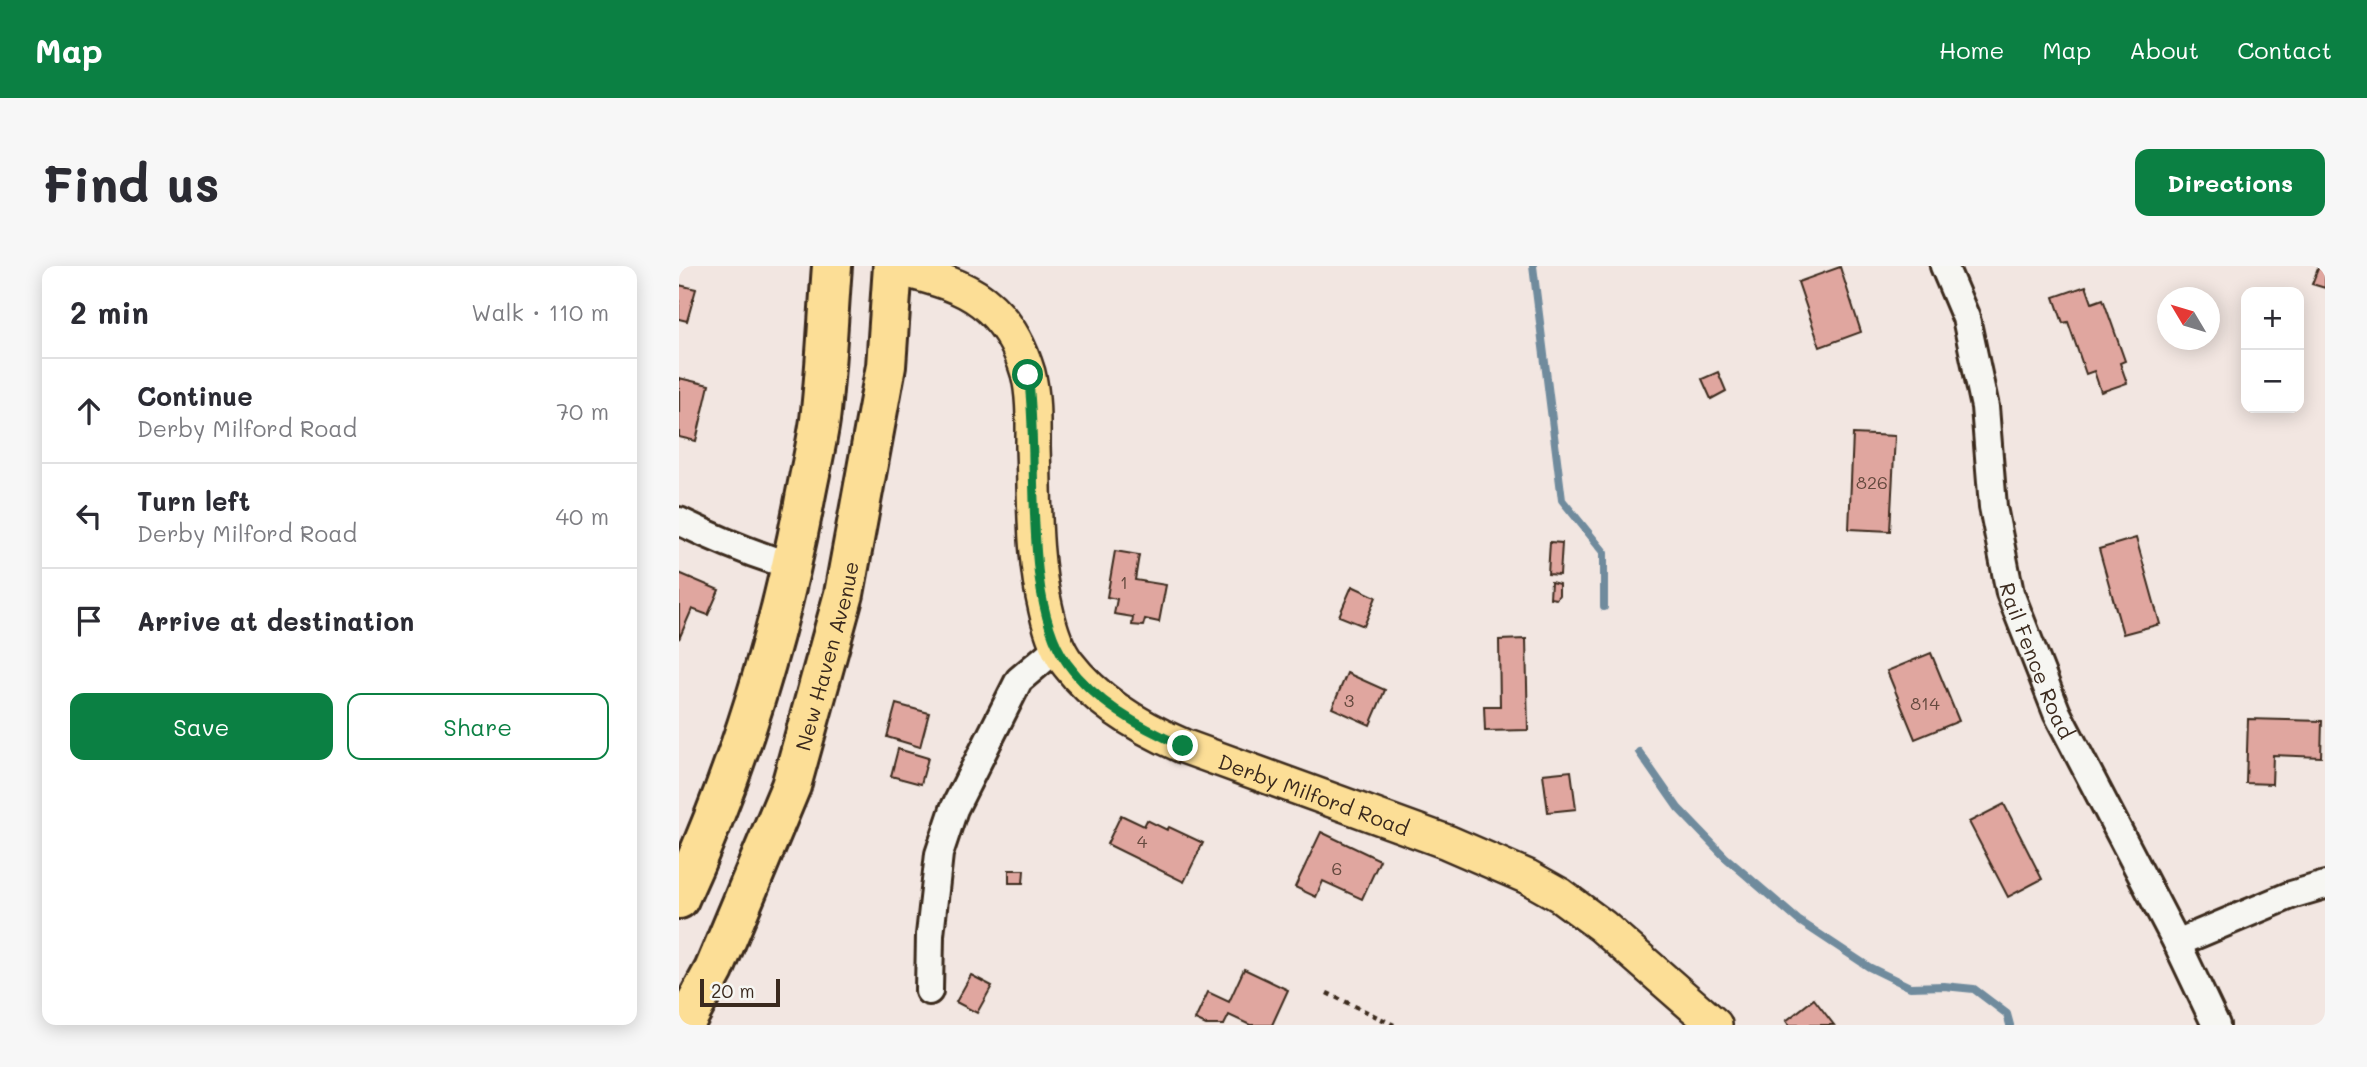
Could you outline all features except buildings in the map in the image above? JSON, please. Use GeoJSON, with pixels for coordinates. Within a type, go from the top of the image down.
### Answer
{"type":"FeatureCollection","features":[{"type":"Feature","properties":{"kind":"highway"},"geometry":{"type":"LineString","coordinates":[[679,899],[735,760],[767,663],[792,566],[820,421],[832,266]]}},
{"type":"Feature","properties":{"kind":"highway","name":"New Haven Avenue"},"geometry":{"type":"LineString","coordinates":[[684,1025],[714,970],[791,786],[846,580],[886,366],[892,266]]}},
{"type":"Feature","properties":{"kind":"main road","name":"Derby Milford Road"},"geometry":{"type":"LineString","coordinates":[[892,266],[936,279],[983,302],[1002,320],[1016,340],[1028,375],[1033,413],[1039,581],[1058,647],[1067,663],[1092,691],[1159,736],[1459,846],[1495,861],[1560,895],[1658,973],[1715,1025]]}},
{"type":"Feature","properties":{"kind":"street","name":"Rail Fence Road"},"geometry":{"type":"LineString","coordinates":[[1944,266],[1966,318],[1985,407],[1993,507],[2010,593],[2057,713],[2177,943],[2216,1025]]}},
{"type":"Feature","properties":{"kind":"street"},"geometry":{"type":"LineString","coordinates":[[679,521],[755,555],[792,566]]}},
{"type":"Feature","properties":{"kind":"street"},"geometry":{"type":"LineString","coordinates":[[929,991],[930,935],[939,854],[954,809],[1019,680],[1058,647]]}},
{"type":"Feature","properties":{"kind":"street"},"geometry":{"type":"LineString","coordinates":[[2177,943],[2291,895],[2325,886]]}},
{"type":"Feature","properties":{"kind":"path"},"geometry":{"type":"LineString","coordinates":[[1327,993],[1394,1025]]}},
{"type":"Feature","properties":{"kind":"waterway"},"geometry":{"type":"LineString","coordinates":[[1533,266],[1562,500],[1604,552],[1604,607]]}},
{"type":"Feature","properties":{"kind":"waterway"},"geometry":{"type":"LineString","coordinates":[[1639,752],[1678,808],[1725,857],[1798,920],[1869,967],[1910,987],[1974,989],[2007,1014],[2010,1025]]}},
{"type":"Feature","properties":{"kind":"route"},"geometry":{"type":"LineString","coordinates":[[1028,375],[1033,413],[1039,581],[1058,647],[1067,663],[1092,691],[1159,736],[1183,746]]}}]}
